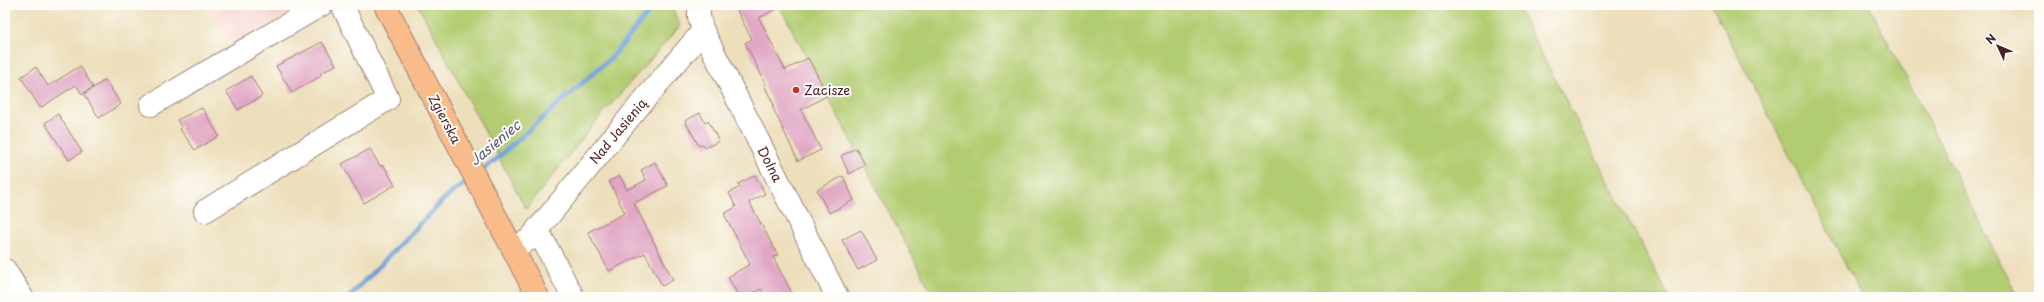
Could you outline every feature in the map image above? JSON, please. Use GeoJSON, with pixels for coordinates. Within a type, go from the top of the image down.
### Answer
{"type":"FeatureCollection","features":[{"type":"Feature","properties":{"kind":"main road","name":"Zgierska"},"geometry":{"type":"LineString","coordinates":[[386,5],[538,297]]}},
{"type":"Feature","properties":{"kind":"street"},"geometry":{"type":"LineString","coordinates":[[151,105],[321,5]]}},
{"type":"Feature","properties":{"kind":"street"},"geometry":{"type":"LineString","coordinates":[[205,211],[388,99],[342,5]]}},
{"type":"Feature","properties":{"kind":"street"},"geometry":{"type":"LineString","coordinates":[[699,5],[699,17],[703,31]]}},
{"type":"Feature","properties":{"kind":"street","name":"Nad Jasienią"},"geometry":{"type":"LineString","coordinates":[[513,247],[529,240],[703,31]]}},
{"type":"Feature","properties":{"kind":"street","name":"Dolna"},"geometry":{"type":"LineString","coordinates":[[703,31],[837,297]]}},
{"type":"Feature","properties":{"kind":"street"},"geometry":{"type":"LineString","coordinates":[[537,229],[573,297]]}},
{"type":"Feature","properties":{"kind":"street"},"geometry":{"type":"LineString","coordinates":[[5,270],[22,297]]}},
{"type":"Feature","properties":{"kind":"shaded area"},"geometry":{"type":"Polygon","coordinates":[[[209,5],[298,5],[234,48],[209,5]]]}},
{"type":"Feature","properties":{"kind":"green space"},"geometry":{"type":"Polygon","coordinates":[[[418,5],[671,5],[680,26],[598,119],[526,209],[418,5]]]}},
{"type":"Feature","properties":{"kind":"green space"},"geometry":{"type":"Polygon","coordinates":[[[779,5],[1516,5],[1669,297],[934,297],[779,5]]]}},
{"type":"Feature","properties":{"kind":"green space"},"geometry":{"type":"Polygon","coordinates":[[[1712,5],[1869,5],[2018,297],[1862,297],[1712,5]]]}},
{"type":"Feature","properties":{"kind":"building"},"geometry":{"type":"Polygon","coordinates":[[[734,5],[783,5],[759,18],[785,70],[808,58],[828,95],[801,110],[821,150],[798,161],[772,106],[774,105],[764,85],[766,84],[745,43],[752,39],[734,5]]]}},
{"type":"Feature","properties":{"kind":"building"},"geometry":{"type":"Polygon","coordinates":[[[322,42],[336,65],[320,74],[321,76],[292,93],[276,66],[322,42]]]}},
{"type":"Feature","properties":{"kind":"building"},"geometry":{"type":"Polygon","coordinates":[[[80,66],[93,87],[82,94],[76,85],[40,108],[21,77],[36,67],[48,86],[80,66]]]}},
{"type":"Feature","properties":{"kind":"building"},"geometry":{"type":"Polygon","coordinates":[[[251,76],[262,96],[238,110],[226,91],[251,76]]]}},
{"type":"Feature","properties":{"kind":"building"},"geometry":{"type":"Polygon","coordinates":[[[105,80],[121,104],[99,118],[84,94],[105,80]]]}},
{"type":"Feature","properties":{"kind":"building"},"geometry":{"type":"Polygon","coordinates":[[[202,108],[219,136],[195,150],[180,129],[182,128],[177,120],[202,108]]]}},
{"type":"Feature","properties":{"kind":"building"},"geometry":{"type":"Polygon","coordinates":[[[700,113],[705,123],[708,121],[719,141],[705,148],[703,144],[699,146],[685,121],[700,113]]]}},
{"type":"Feature","properties":{"kind":"building"},"geometry":{"type":"Polygon","coordinates":[[[58,114],[82,152],[69,160],[45,123],[58,114]]]}},
{"type":"Feature","properties":{"kind":"building"},"geometry":{"type":"Polygon","coordinates":[[[856,148],[865,165],[849,174],[841,156],[856,148]]]}},
{"type":"Feature","properties":{"kind":"building"},"geometry":{"type":"Polygon","coordinates":[[[370,149],[380,166],[384,166],[395,185],[364,203],[342,164],[370,149]]]}},
{"type":"Feature","properties":{"kind":"building"},"geometry":{"type":"Polygon","coordinates":[[[655,162],[668,186],[634,203],[673,280],[662,286],[645,253],[609,271],[588,232],[625,213],[609,181],[620,176],[627,190],[646,180],[641,170],[655,162]]]}},
{"type":"Feature","properties":{"kind":"building"},"geometry":{"type":"Polygon","coordinates":[[[755,175],[765,194],[749,202],[778,255],[773,257],[794,297],[766,297],[761,289],[747,297],[739,297],[728,277],[750,264],[724,214],[736,207],[729,193],[740,187],[738,184],[755,175]]]}},
{"type":"Feature","properties":{"kind":"building"},"geometry":{"type":"Polygon","coordinates":[[[843,176],[854,200],[829,213],[817,190],[843,176]]]}},
{"type":"Feature","properties":{"kind":"building"},"geometry":{"type":"Polygon","coordinates":[[[861,230],[877,260],[858,270],[842,240],[861,230]]]}},
{"type":"Feature","properties":{"kind":"waterway","name":"Jasieniec"},"geometry":{"type":"LineString","coordinates":[[478,173],[495,160],[612,57],[655,5]]}},
{"type":"Feature","properties":{"kind":"waterway","name":"Jasieniec"},"geometry":{"type":"LineString","coordinates":[[349,297],[445,198],[470,179]]}},
{"type":"Feature","properties":{"kind":"place","name":"Zacisze"},"geometry":{"type":"Point","coordinates":[796,90]}}]}
